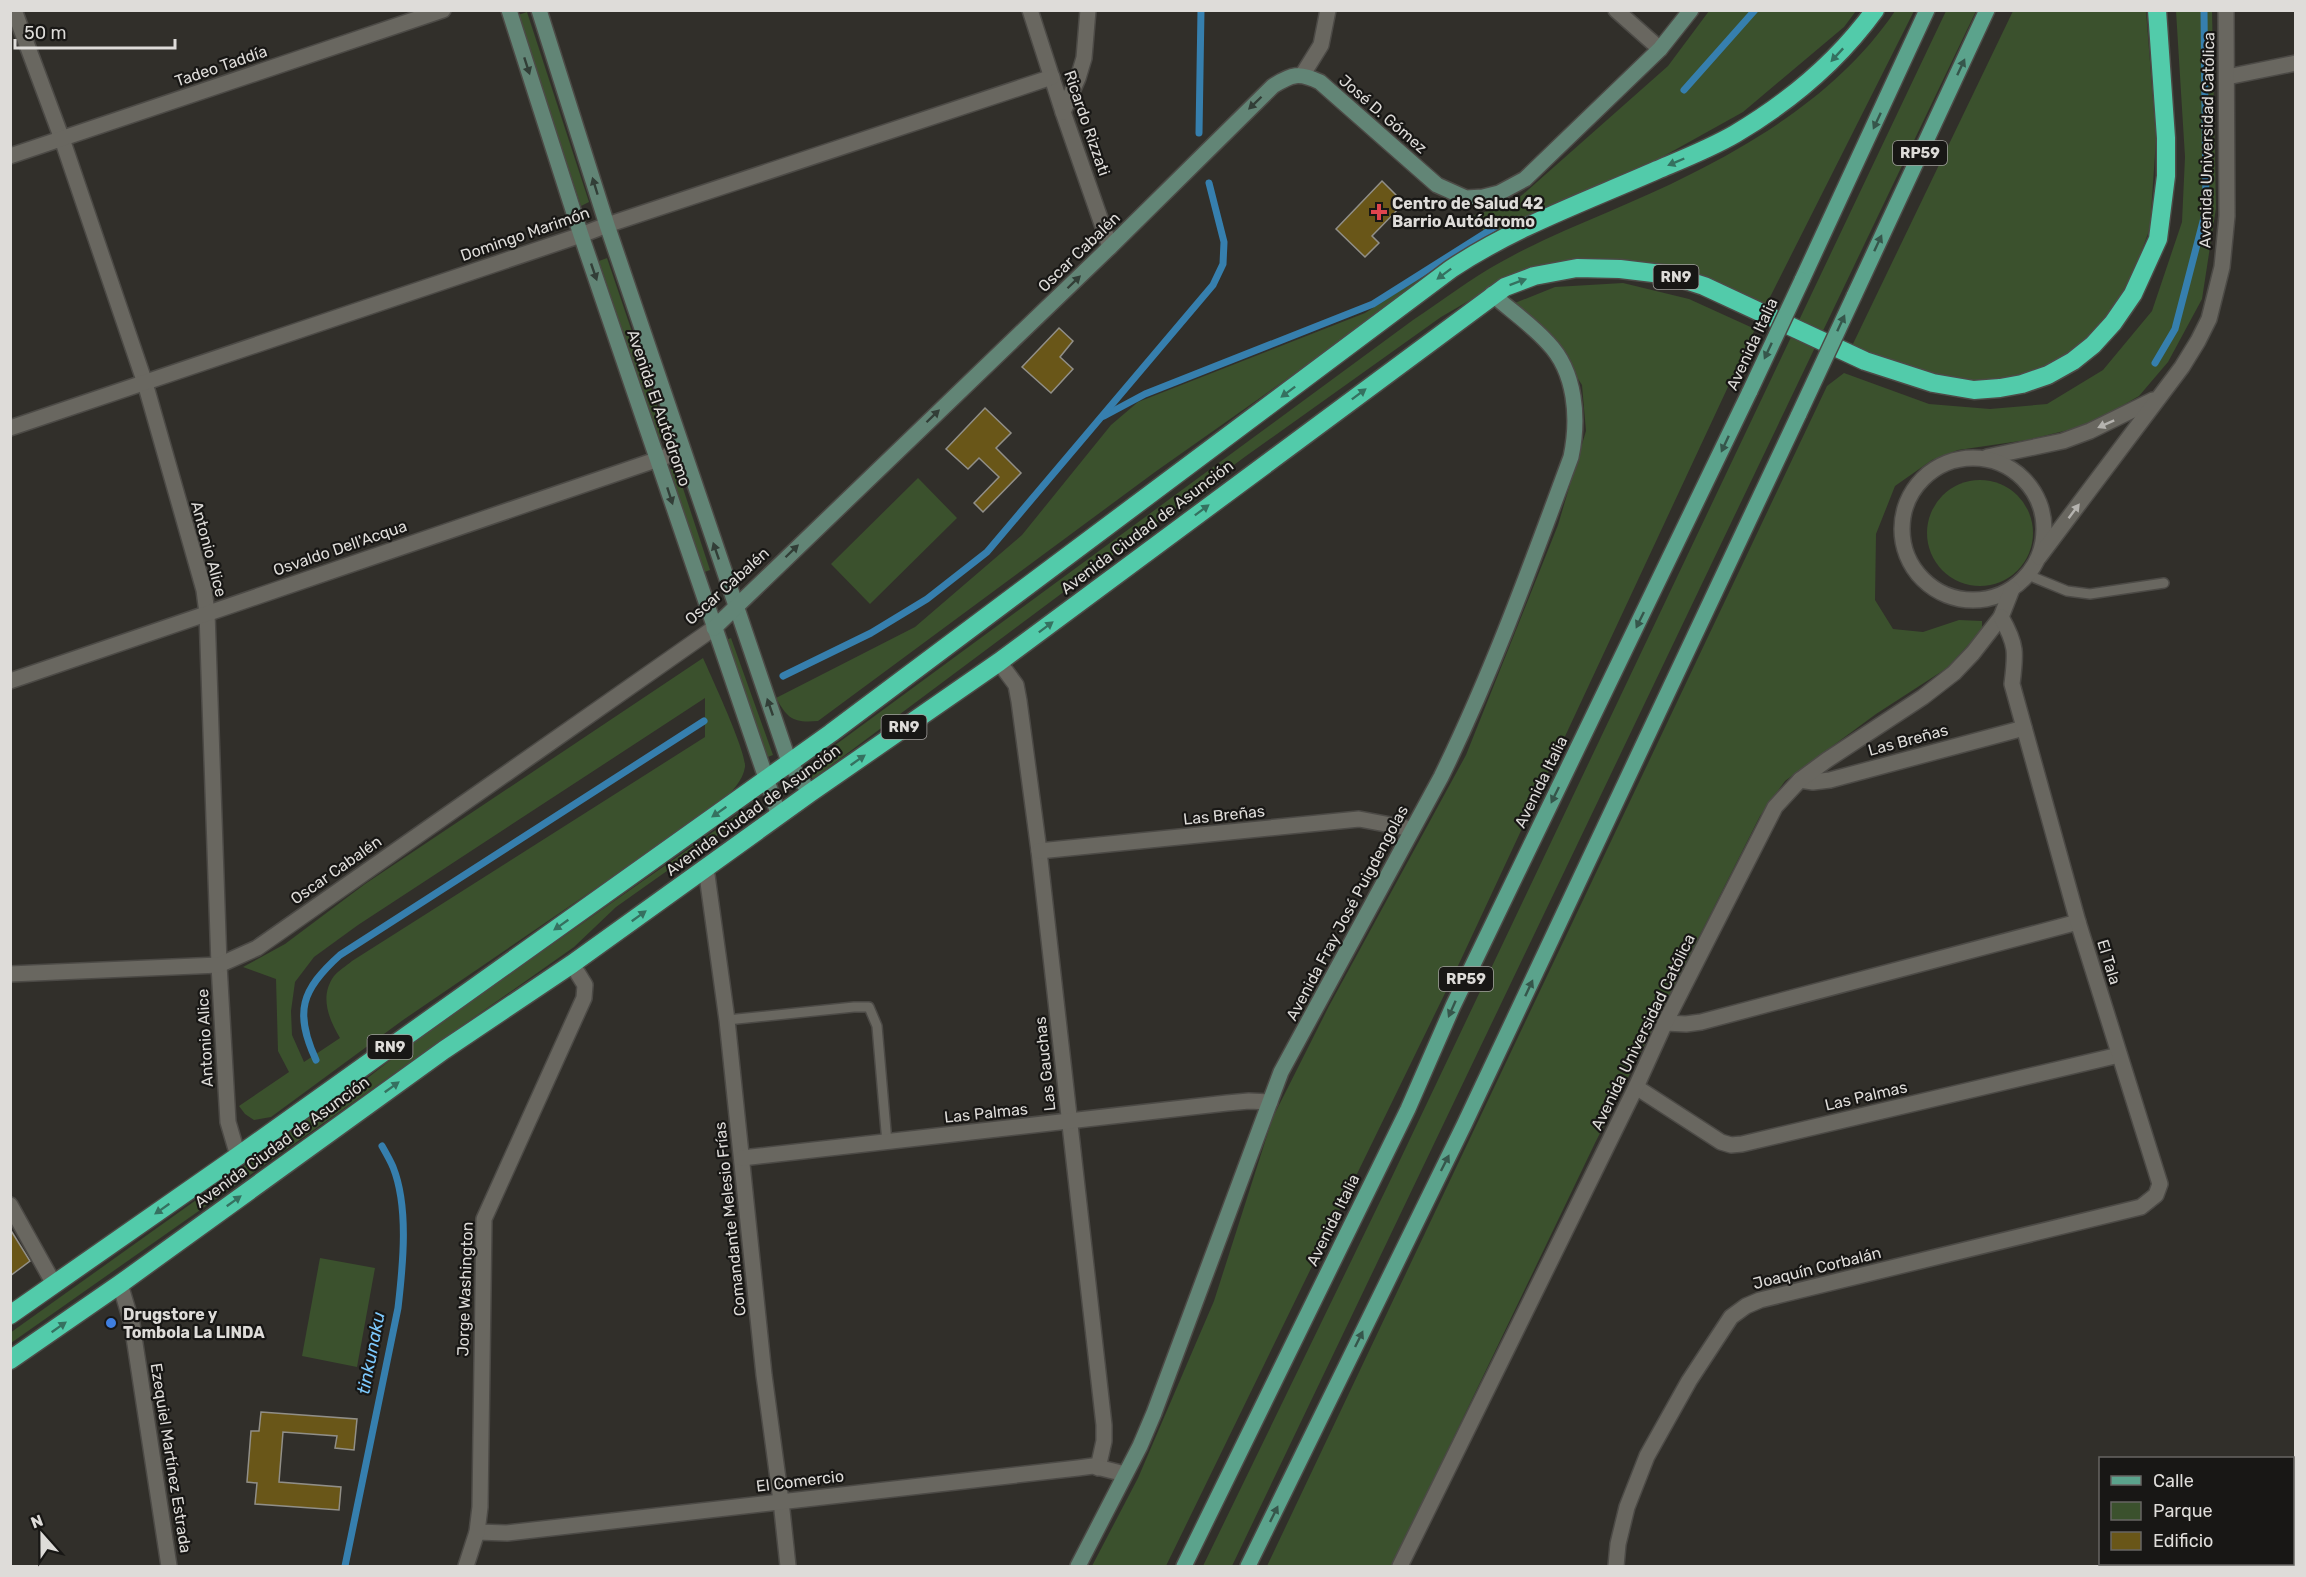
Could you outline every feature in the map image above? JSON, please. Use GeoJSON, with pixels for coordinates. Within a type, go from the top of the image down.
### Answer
{"type":"FeatureCollection","features":[{"type":"Feature","properties":{"kind":"highway","name":"Avenida Ciudad de Asunción"},"geometry":{"type":"LineString","coordinates":[[10,1315],[238,1156],[831,733],[1451,269],[1478,251],[1523,229],[1734,135],[1789,98],[1825,68],[1863,27],[1875,10]]}},
{"type":"Feature","properties":{"kind":"highway","name":"Avenida Ciudad de Asunción"},"geometry":{"type":"LineString","coordinates":[[10,1360],[120,1284],[444,1050],[572,964],[810,793],[999,662],[1492,294],[1505,287],[1534,276],[1577,268],[1620,268],[1670,275],[1704,286],[1865,361],[1933,383],[1974,390],[2022,384],[2048,375],[2073,361],[2093,345],[2113,323],[2133,294],[2158,239],[2166,176],[2166,138],[2157,10]]}},
{"type":"Feature","properties":{"kind":"main road","name":"Avenida Italia"},"geometry":{"type":"LineString","coordinates":[[1184,1566],[1408,1109],[1453,1006],[1750,391],[1927,10]]}},
{"type":"Feature","properties":{"kind":"main road","name":"RP59"},"geometry":{"type":"LineString","coordinates":[[1248,1566],[1469,1115],[1987,10]]}},
{"type":"Feature","properties":{"kind":"street","name":"Antonio Alice"},"geometry":{"type":"LineString","coordinates":[[14,10],[62,139],[145,383],[204,590],[207,613],[219,965],[228,1122],[238,1156]]}},
{"type":"Feature","properties":{"kind":"street","name":"Tadeo Taddía"},"geometry":{"type":"LineString","coordinates":[[10,156],[443,10]]}},
{"type":"Feature","properties":{"kind":"street","name":"Avenida El Autódromo"},"geometry":{"type":"LineString","coordinates":[[508,10],[581,235],[778,816]]}},
{"type":"Feature","properties":{"kind":"street","name":"Avenida El Autódromo"},"geometry":{"type":"LineString","coordinates":[[539,10],[607,225],[735,606],[789,762],[810,793]]}},
{"type":"Feature","properties":{"kind":"street","name":"Ricardo Rizzati"},"geometry":{"type":"LineString","coordinates":[[1030,10],[1110,247]]}},
{"type":"Feature","properties":{"kind":"street"},"geometry":{"type":"LineString","coordinates":[[1063,111],[1084,58],[1088,10]]}},
{"type":"Feature","properties":{"kind":"street"},"geometry":{"type":"LineString","coordinates":[[1303,74],[1321,45],[1328,10]]}},
{"type":"Feature","properties":{"kind":"street"},"geometry":{"type":"LineString","coordinates":[[1616,10],[1660,49],[1691,10]]}},
{"type":"Feature","properties":{"kind":"street","name":"Avenida Universidad Católica"},"geometry":{"type":"LineString","coordinates":[[2039,558],[2044,537],[2044,519],[2039,501],[2030,485],[2016,472],[2000,463],[1982,459],[1961,459],[1941,466],[1924,478],[1911,495],[1904,514],[1902,536],[1907,556],[1917,574],[1933,588],[1951,597],[1972,601],[1993,598],[2012,589],[2028,576],[2198,341],[2209,319],[2222,267],[2227,216],[2226,10]]}},
{"type":"Feature","properties":{"kind":"street","name":"José D. Gómez"},"geometry":{"type":"LineString","coordinates":[[1303,74],[1320,82],[1437,185],[1466,198],[1474,198],[1499,193],[1525,179],[1660,49]]}},
{"type":"Feature","properties":{"kind":"street"},"geometry":{"type":"LineString","coordinates":[[2227,76],[2295,63]]}},
{"type":"Feature","properties":{"kind":"street","name":"Oscar Cabalén"},"geometry":{"type":"LineString","coordinates":[[10,974],[219,965],[257,948],[714,627],[1110,247],[1273,86],[1286,78],[1303,74]]}},
{"type":"Feature","properties":{"kind":"street","name":"Domingo Marimón"},"geometry":{"type":"LineString","coordinates":[[10,428],[1052,77]]}},
{"type":"Feature","properties":{"kind":"street","name":"Avenida Fray José Puigdengolas"},"geometry":{"type":"LineString","coordinates":[[1078,1566],[1154,1413],[1281,1072],[1461,736],[1516,606],[1571,457],[1575,436],[1572,389],[1564,366],[1549,343],[1492,294]]}},
{"type":"Feature","properties":{"kind":"street","name":"Avenida Universidad Católica"},"geometry":{"type":"LineString","coordinates":[[1982,459],[2062,441],[2090,431],[2158,397]]}},
{"type":"Feature","properties":{"kind":"street","name":"Osvaldo Dell'Acqua"},"geometry":{"type":"LineString","coordinates":[[10,681],[682,451]]}},
{"type":"Feature","properties":{"kind":"street","name":"Avenida Universidad Católica"},"geometry":{"type":"LineString","coordinates":[[1400,1566],[1636,1087],[1665,1023],[1775,807],[1800,780],[1923,697],[1954,673],[1973,653],[2001,616],[2012,589]]}},
{"type":"Feature","properties":{"kind":"street","name":"El Tala"},"geometry":{"type":"LineString","coordinates":[[2001,616],[2012,637],[2016,655],[2012,684],[2078,922],[2160,1184],[2156,1196],[2149,1203]]}},
{"type":"Feature","properties":{"kind":"street","name":"Las Gauchas"},"geometry":{"type":"LineString","coordinates":[[999,662],[1016,685],[1039,851],[1104,1425],[1104,1441],[1098,1468]]}},
{"type":"Feature","properties":{"kind":"street","name":"Las Breñas"},"geometry":{"type":"LineString","coordinates":[[1800,780],[1813,782],[1830,780],[2024,728]]}},
{"type":"Feature","properties":{"kind":"street","name":"Las Breñas"},"geometry":{"type":"LineString","coordinates":[[1039,851],[1359,819],[1412,829]]}},
{"type":"Feature","properties":{"kind":"street","name":"Comandante Melesio Frías"},"geometry":{"type":"LineString","coordinates":[[706,868],[727,1020],[764,1375],[788,1566]]}},
{"type":"Feature","properties":{"kind":"street"},"geometry":{"type":"LineString","coordinates":[[1665,1023],[1701,1022],[2078,922]]}},
{"type":"Feature","properties":{"kind":"street","name":"Jorge Washington"},"geometry":{"type":"LineString","coordinates":[[466,1566],[477,1532],[480,1507],[484,1219],[584,998],[585,985],[572,964]]}},
{"type":"Feature","properties":{"kind":"street","name":"Las Palmas"},"geometry":{"type":"LineString","coordinates":[[1636,1087],[1721,1142],[1731,1145],[2119,1055]]}},
{"type":"Feature","properties":{"kind":"street","name":"Las Palmas"},"geometry":{"type":"LineString","coordinates":[[742,1158],[1227,1102],[1270,1102]]}},
{"type":"Feature","properties":{"kind":"street","name":"Joaquín Corbalán"},"geometry":{"type":"LineString","coordinates":[[1616,1566],[1618,1544],[1627,1508],[1647,1456],[1689,1381],[1731,1317],[1746,1306],[1760,1300],[2141,1207],[2149,1203]]}},
{"type":"Feature","properties":{"kind":"street"},"geometry":{"type":"LineString","coordinates":[[10,1205],[54,1284]]}},
{"type":"Feature","properties":{"kind":"street","name":"Ezequiel Martínez Estrada"},"geometry":{"type":"LineString","coordinates":[[120,1284],[132,1324],[169,1566]]}},
{"type":"Feature","properties":{"kind":"street","name":"El Comercio"},"geometry":{"type":"LineString","coordinates":[[477,1532],[507,1533],[1078,1468],[1098,1468],[1125,1474]]}},
{"type":"Feature","properties":{"kind":"lane"},"geometry":{"type":"LineString","coordinates":[[2028,576],[2067,591],[2090,594],[2164,583]]}},
{"type":"Feature","properties":{"kind":"lane"},"geometry":{"type":"LineString","coordinates":[[727,1020],[854,1006],[869,1007],[877,1026],[887,1143]]}},
{"type":"Feature","properties":{"kind":"green space"},"geometry":{"type":"Polygon","coordinates":[[[1709,11],[1856,11],[1844,27],[1743,112],[1637,171],[1461,256],[1155,472],[818,721],[797,720],[784,711],[776,698],[915,627],[1022,535],[1111,425],[1138,402],[1365,313],[1486,234],[1474,215],[1512,204],[1668,66],[1709,11]]]}},
{"type":"Feature","properties":{"kind":"green space"},"geometry":{"type":"Polygon","coordinates":[[[1895,11],[1914,11],[1763,311],[1660,271],[1503,281],[1441,317],[1246,456],[813,779],[804,768],[1413,320],[1467,283],[1524,250],[1691,174],[1777,125],[1804,105],[1853,62],[1895,11]]]}},
{"type":"Feature","properties":{"kind":"green space"},"geometry":{"type":"Polygon","coordinates":[[[1946,11],[1976,11],[1232,1566],[1203,1566],[1390,1181],[1946,11]]]}},
{"type":"Feature","properties":{"kind":"green space"},"geometry":{"type":"Polygon","coordinates":[[[2013,11],[2146,11],[2156,139],[2150,228],[2128,288],[2094,335],[2046,371],[1985,385],[1936,378],[1851,348],[2013,11]]]}},
{"type":"Feature","properties":{"kind":"green space"},"geometry":{"type":"Polygon","coordinates":[[[2176,11],[2212,11],[2216,208],[2202,299],[2168,362],[2139,396],[2089,425],[2027,440],[1958,450],[1932,460],[1895,486],[1876,534],[1875,600],[1893,629],[1923,632],[1959,620],[1982,621],[1982,630],[1947,668],[1876,714],[1785,781],[1760,816],[1595,1143],[1392,1566],[1267,1566],[1827,386],[1844,373],[1929,404],[1990,409],[2047,404],[2103,370],[2152,311],[2182,222],[2185,157],[2176,11]]]}},
{"type":"Feature","properties":{"kind":"green space"},"geometry":{"type":"Polygon","coordinates":[[[527,12],[589,202],[581,206],[518,15],[527,12]]]}},
{"type":"Feature","properties":{"kind":"green space"},"geometry":{"type":"Polygon","coordinates":[[[607,258],[667,435],[659,439],[599,261],[607,258]]]}},
{"type":"Feature","properties":{"kind":"green space"},"geometry":{"type":"Polygon","coordinates":[[[1623,283],[1689,299],[1755,329],[1450,983],[1166,1566],[1092,1566],[1138,1478],[1214,1301],[1273,1117],[1329,1006],[1466,755],[1558,525],[1586,431],[1582,385],[1568,363],[1510,305],[1555,287],[1623,283]]]}},
{"type":"Feature","properties":{"kind":"green space"},"geometry":{"type":"Polygon","coordinates":[[[676,467],[710,570],[702,573],[667,470],[676,467]]]}},
{"type":"Feature","properties":{"kind":"green space"},"geometry":{"type":"Polygon","coordinates":[[[918,478],[957,518],[870,604],[831,564],[918,478]]]}},
{"type":"Feature","properties":{"kind":"green space"},"geometry":{"type":"Polygon","coordinates":[[[1980,480],[2000,484],[2018,495],[2029,513],[2033,533],[2029,553],[2018,571],[2000,582],[1980,586],[1960,582],[1942,571],[1931,553],[1927,533],[1931,513],[1942,495],[1960,484],[1980,480]]]}},
{"type":"Feature","properties":{"kind":"green space"},"geometry":{"type":"Polygon","coordinates":[[[731,638],[773,755],[765,758],[723,641],[731,638]]]}},
{"type":"Feature","properties":{"kind":"green space"},"geometry":{"type":"Polygon","coordinates":[[[703,658],[728,714],[744,759],[745,767],[742,777],[722,802],[403,1020],[271,1117],[254,1120],[239,1106],[289,1072],[278,1051],[276,979],[243,967],[285,944],[365,884],[703,658]],[[705,698],[358,925],[314,957],[295,982],[291,1011],[292,1035],[304,1062],[340,1038],[329,1016],[326,1000],[330,984],[340,970],[705,737],[705,698]]]}},
{"type":"Feature","properties":{"kind":"green space"},"geometry":{"type":"Polygon","coordinates":[[[743,811],[746,815],[616,907],[574,947],[11,1343],[10,1333],[283,1138],[323,1105],[365,1080],[421,1036],[743,811]]]}},
{"type":"Feature","properties":{"kind":"green space"},"geometry":{"type":"Polygon","coordinates":[[[320,1258],[375,1268],[357,1367],[302,1356],[320,1258]]]}},
{"type":"Feature","properties":{"kind":"building"},"geometry":{"type":"Polygon","coordinates":[[[1382,181],[1404,203],[1372,236],[1379,243],[1365,257],[1336,229],[1382,181]]]}},
{"type":"Feature","properties":{"kind":"building"},"geometry":{"type":"Polygon","coordinates":[[[1059,328],[1073,341],[1060,357],[1073,369],[1051,393],[1022,367],[1059,328]]]}},
{"type":"Feature","properties":{"kind":"building"},"geometry":{"type":"Polygon","coordinates":[[[985,408],[1011,433],[996,448],[1021,473],[983,512],[974,503],[999,477],[979,458],[968,469],[946,449],[985,408]]]}},
{"type":"Feature","properties":{"kind":"building"},"geometry":{"type":"Polygon","coordinates":[[[10,1229],[30,1261],[10,1276],[10,1229]]]}},
{"type":"Feature","properties":{"kind":"building"},"geometry":{"type":"Polygon","coordinates":[[[261,1412],[357,1419],[354,1450],[335,1448],[337,1436],[283,1432],[279,1482],[341,1487],[339,1510],[255,1504],[257,1483],[247,1482],[251,1431],[259,1431],[261,1412]]]}},
{"type":"Feature","properties":{"kind":"waterway"},"geometry":{"type":"LineString","coordinates":[[1199,133],[1201,10]]}},
{"type":"Feature","properties":{"kind":"waterway"},"geometry":{"type":"LineString","coordinates":[[1684,90],[1755,10]]}},
{"type":"Feature","properties":{"kind":"waterway"},"geometry":{"type":"LineString","coordinates":[[2155,363],[2175,329],[2206,210],[2204,10]]}},
{"type":"Feature","properties":{"kind":"waterway"},"geometry":{"type":"LineString","coordinates":[[783,676],[871,633],[927,599],[987,552],[1213,285],[1223,264],[1224,242],[1209,183]]}},
{"type":"Feature","properties":{"kind":"waterway"},"geometry":{"type":"LineString","coordinates":[[1104,416],[1145,394],[1373,304],[1495,227]]}},
{"type":"Feature","properties":{"kind":"waterway"},"geometry":{"type":"LineString","coordinates":[[316,1060],[305,1028],[305,1003],[317,979],[340,955],[704,721]]}},
{"type":"Feature","properties":{"kind":"waterway","name":"tinkunaku"},"geometry":{"type":"LineString","coordinates":[[345,1566],[398,1308],[402,1273],[401,1200],[393,1167],[382,1146]]}},
{"type":"Feature","properties":{"kind":"place","name":"Centro de Salud 42 Barrio Autódromo"},"geometry":{"type":"Point","coordinates":[1379,212]}},
{"type":"Feature","properties":{"kind":"place","name":"Drugstore y Tombola La LINDA"},"geometry":{"type":"Point","coordinates":[111,1323]}}]}
